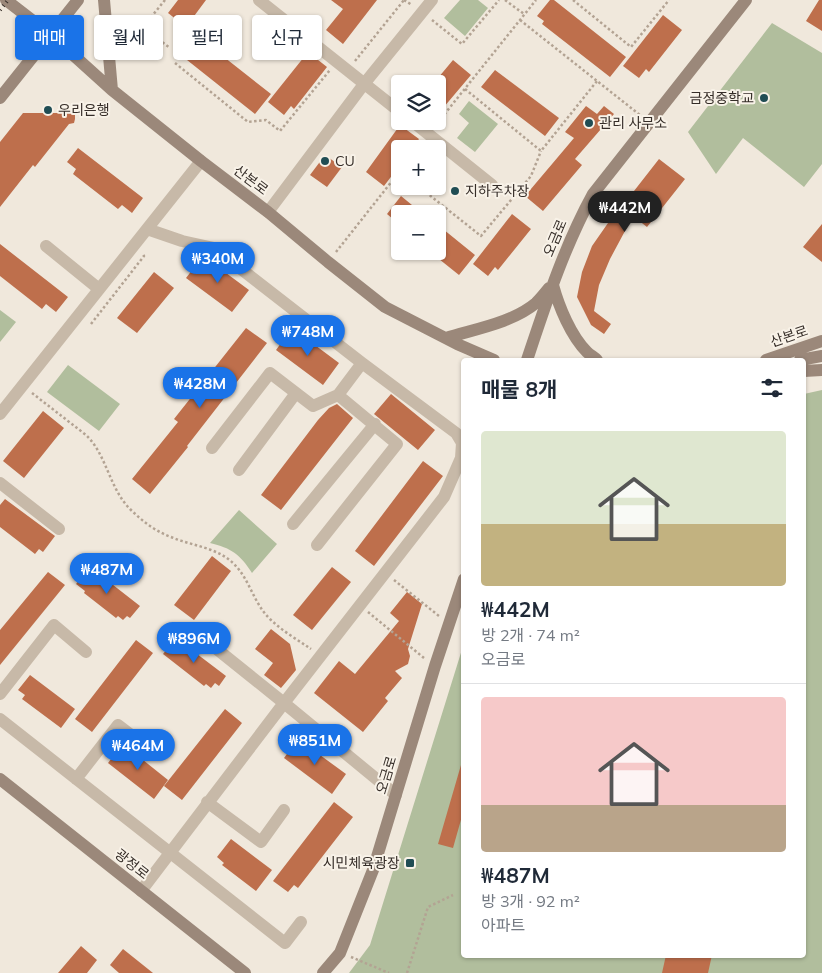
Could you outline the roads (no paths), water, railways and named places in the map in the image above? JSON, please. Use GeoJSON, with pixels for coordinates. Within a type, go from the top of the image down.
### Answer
{"type":"FeatureCollection","features":[{"type":"Feature","properties":{"kind":"street","name":"산본로"},"geometry":{"type":"LineString","coordinates":[[6,0],[25,15]]}},
{"type":"Feature","properties":{"kind":"street"},"geometry":{"type":"LineString","coordinates":[[66,15],[78,0]]}},
{"type":"Feature","properties":{"kind":"street"},"geometry":{"type":"LineString","coordinates":[[104,0],[112,90]]}},
{"type":"Feature","properties":{"kind":"street"},"geometry":{"type":"LineString","coordinates":[[259,0],[391,105]]}},
{"type":"Feature","properties":{"kind":"street"},"geometry":{"type":"LineString","coordinates":[[268,212],[364,84],[432,0]]}},
{"type":"Feature","properties":{"kind":"street","name":"오금로"},"geometry":{"type":"LineString","coordinates":[[528,358],[561,261],[577,223],[593,194],[746,0]]}},
{"type":"Feature","properties":{"kind":"street"},"geometry":{"type":"LineString","coordinates":[[0,98],[30,60]]}},
{"type":"Feature","properties":{"kind":"street","name":"산본로"},"geometry":{"type":"LineString","coordinates":[[79,60],[112,90],[268,212],[385,307],[451,341],[489,358]]}},
{"type":"Feature","properties":{"kind":"street"},"geometry":{"type":"LineString","coordinates":[[422,130],[492,185]]}},
{"type":"Feature","properties":{"kind":"street"},"geometry":{"type":"LineString","coordinates":[[0,414],[201,161]]}},
{"type":"Feature","properties":{"kind":"street"},"geometry":{"type":"LineString","coordinates":[[147,229],[182,242],[214,248],[456,433],[461,441]]}},
{"type":"Feature","properties":{"kind":"street"},"geometry":{"type":"LineString","coordinates":[[46,246],[100,288]]}},
{"type":"Feature","properties":{"kind":"street"},"geometry":{"type":"LineString","coordinates":[[466,358],[451,341],[524,311],[553,285],[559,306],[574,335],[587,352],[594,358]]}},
{"type":"Feature","properties":{"kind":"street","name":"산본로"},"geometry":{"type":"LineString","coordinates":[[772,358],[822,341]]}},
{"type":"Feature","properties":{"kind":"street","name":"산본로"},"geometry":{"type":"LineString","coordinates":[[806,359],[822,356]]}},
{"type":"Feature","properties":{"kind":"street"},"geometry":{"type":"LineString","coordinates":[[212,448],[270,372],[313,406],[338,395],[362,363]]}},
{"type":"Feature","properties":{"kind":"street"},"geometry":{"type":"LineString","coordinates":[[806,371],[822,370]]}},
{"type":"Feature","properties":{"kind":"street"},"geometry":{"type":"LineString","coordinates":[[239,470],[296,393]]}},
{"type":"Feature","properties":{"kind":"street"},"geometry":{"type":"LineString","coordinates":[[317,545],[398,444],[338,395]]}},
{"type":"Feature","properties":{"kind":"street"},"geometry":{"type":"LineString","coordinates":[[293,524],[375,424]]}},
{"type":"Feature","properties":{"kind":"street"},"geometry":{"type":"LineString","coordinates":[[141,891],[207,802],[444,497],[461,458]]}},
{"type":"Feature","properties":{"kind":"street"},"geometry":{"type":"LineString","coordinates":[[0,483],[59,529]]}},
{"type":"Feature","properties":{"kind":"street","name":"오금로"},"geometry":{"type":"LineString","coordinates":[[323,973],[340,953],[374,870],[435,666],[461,589]]}},
{"type":"Feature","properties":{"kind":"street"},"geometry":{"type":"LineString","coordinates":[[0,694],[54,625],[86,652]]}},
{"type":"Feature","properties":{"kind":"street"},"geometry":{"type":"LineString","coordinates":[[213,646],[396,795]]}},
{"type":"Feature","properties":{"kind":"street"},"geometry":{"type":"LineString","coordinates":[[0,719],[285,943],[301,922]]}},
{"type":"Feature","properties":{"kind":"street"},"geometry":{"type":"LineString","coordinates":[[76,779],[118,725],[156,754]]}},
{"type":"Feature","properties":{"kind":"street","name":"광정로"},"geometry":{"type":"LineString","coordinates":[[0,780],[245,973]]}},
{"type":"Feature","properties":{"kind":"street"},"geometry":{"type":"LineString","coordinates":[[207,802],[261,842],[284,810]]}},
{"type":"Feature","properties":{"kind":"railway"},"geometry":{"type":"LineString","coordinates":[[0,10],[8,0]]}},
{"type":"Feature","properties":{"kind":"place","name":"금정중학교"},"geometry":{"type":"Point","coordinates":[764,98]}},
{"type":"Feature","properties":{"kind":"place","name":"우리은행"},"geometry":{"type":"Point","coordinates":[48,110]}},
{"type":"Feature","properties":{"kind":"place","name":"관리 사무소"},"geometry":{"type":"Point","coordinates":[589,123]}},
{"type":"Feature","properties":{"kind":"place","name":"CU"},"geometry":{"type":"Point","coordinates":[325,161]}},
{"type":"Feature","properties":{"kind":"place","name":"지하주차장"},"geometry":{"type":"Point","coordinates":[455,191]}},
{"type":"Feature","properties":{"kind":"place","name":"시민체육광장"},"geometry":{"type":"Point","coordinates":[410,863]}}]}
